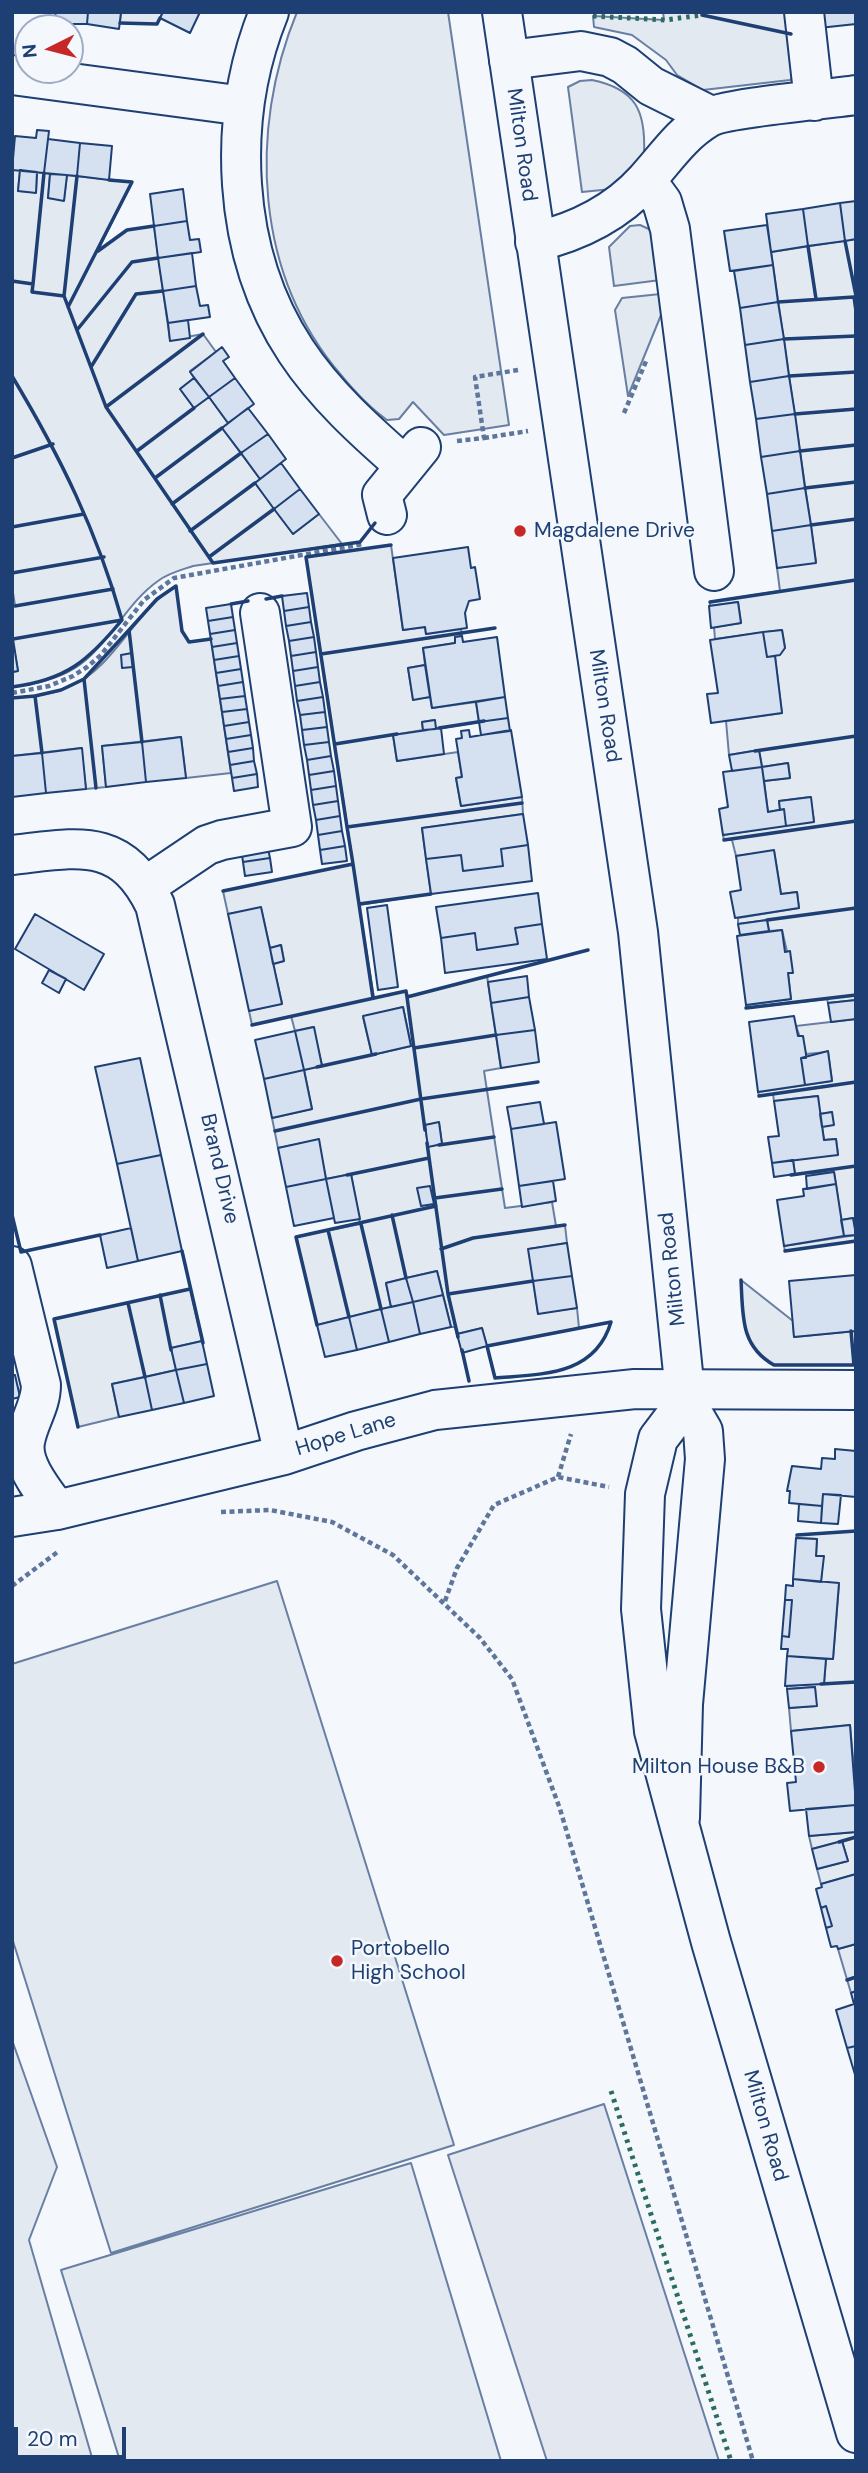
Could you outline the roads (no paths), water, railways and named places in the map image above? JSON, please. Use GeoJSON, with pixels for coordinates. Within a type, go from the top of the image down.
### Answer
{"type":"FeatureCollection","features":[{"type":"Feature","properties":{"kind":"street"},"geometry":{"type":"LineString","coordinates":[[269,12],[254,58],[244,106],[240,175],[252,244],[272,307],[294,349],[320,383],[368,433],[413,456],[382,495],[387,515]]}},
{"type":"Feature","properties":{"kind":"street","name":"Milton Road"},"geometry":{"type":"LineString","coordinates":[[502,12],[638,932],[686,1395],[703,1432],[705,1459],[684,1692],[680,1818]]}},
{"type":"Feature","properties":{"kind":"street"},"geometry":{"type":"LineString","coordinates":[[804,12],[814,101]]}},
{"type":"Feature","properties":{"kind":"street"},"geometry":{"type":"LineString","coordinates":[[509,60],[587,51],[625,65],[652,86],[711,116]]}},
{"type":"Feature","properties":{"kind":"street"},"geometry":{"type":"LineString","coordinates":[[12,75],[244,106]]}},
{"type":"Feature","properties":{"kind":"street"},"geometry":{"type":"LineString","coordinates":[[652,86],[662,113],[655,168],[670,229],[714,571]]}},
{"type":"Feature","properties":{"kind":"street"},"geometry":{"type":"LineString","coordinates":[[534,242],[573,231],[620,205],[711,116],[856,95]]}},
{"type":"Feature","properties":{"kind":"street"},"geometry":{"type":"LineString","coordinates":[[146,886],[207,845],[222,839],[292,827],[260,613]]}},
{"type":"Feature","properties":{"kind":"street","name":"Brand Drive"},"geometry":{"type":"LineString","coordinates":[[12,855],[82,848],[99,850],[135,872],[146,886],[162,926],[284,1455]]}},
{"type":"Feature","properties":{"kind":"street"},"geometry":{"type":"LineString","coordinates":[[12,1266],[41,1385],[41,1401],[24,1443],[29,1464],[57,1510]]}},
{"type":"Feature","properties":{"kind":"street","name":"Hope Lane"},"geometry":{"type":"LineString","coordinates":[[12,1517],[57,1510],[284,1455],[378,1424],[435,1410],[635,1389],[686,1395],[856,1391]]}},
{"type":"Feature","properties":{"kind":"street","name":"Milton Road"},"geometry":{"type":"LineString","coordinates":[[686,1395],[658,1439],[645,1494],[641,1609],[654,1731],[680,1818],[711,1942],[856,2433]]}},
{"type":"Feature","properties":{"kind":"place","name":"Magdalene Drive"},"geometry":{"type":"Point","coordinates":[520,531]}},
{"type":"Feature","properties":{"kind":"place","name":"Milton House B&B"},"geometry":{"type":"Point","coordinates":[819,1767]}},
{"type":"Feature","properties":{"kind":"place","name":"Portobello High School"},"geometry":{"type":"Point","coordinates":[337,1961]}}]}
